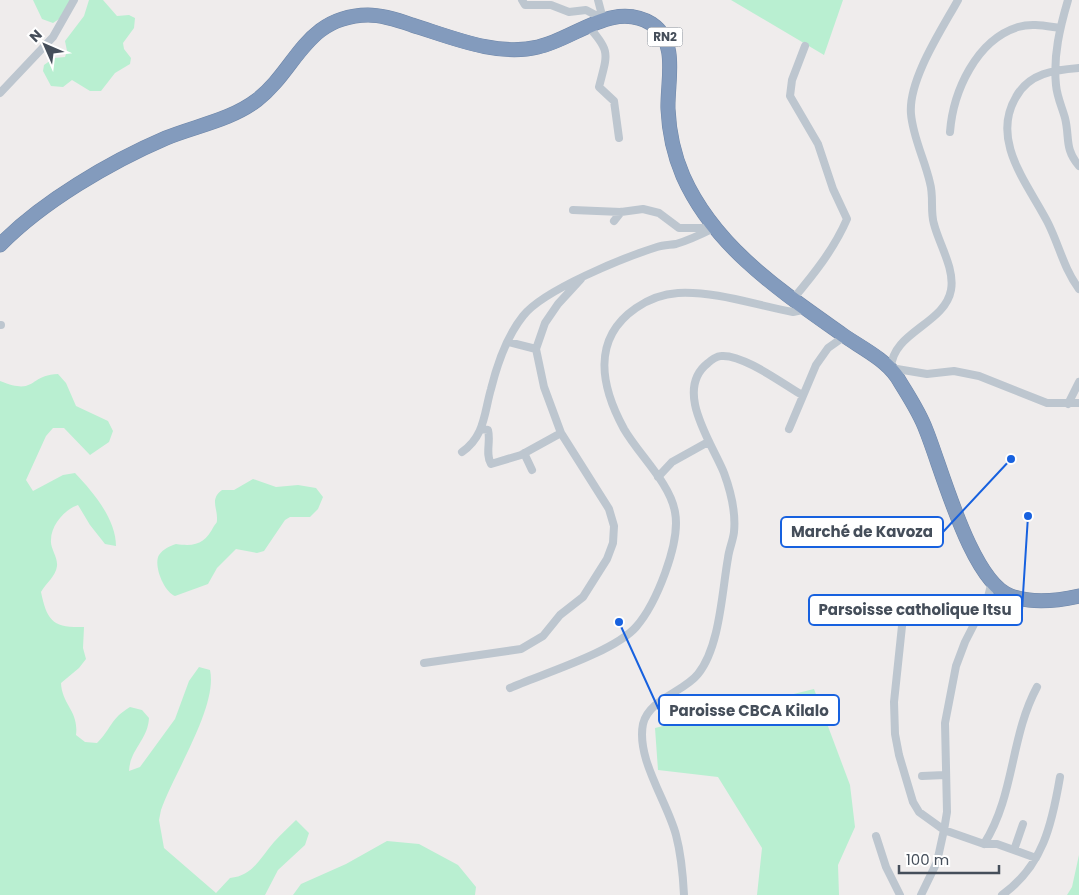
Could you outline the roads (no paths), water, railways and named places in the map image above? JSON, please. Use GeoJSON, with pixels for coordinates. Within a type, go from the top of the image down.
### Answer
{"type":"FeatureCollection","features":[{"type":"Feature","properties":{"kind":"highway","name":"RN2"},"geometry":{"type":"LineString","coordinates":[[0,245],[21,223],[104,169],[167,138],[238,112],[256,100],[270,87],[302,46],[325,27],[346,18],[370,15],[393,18],[470,43],[510,50],[539,47],[586,24],[603,18],[627,15],[642,18],[656,26],[664,35],[668,49],[668,110],[672,148],[682,174],[698,205],[714,228],[735,253],[793,299],[891,368],[925,426],[968,545],[992,581],[1009,596],[1053,602],[1079,596]]}},
{"type":"Feature","properties":{"kind":"street"},"geometry":{"type":"LineString","coordinates":[[0,93],[53,37],[74,0]]}},
{"type":"Feature","properties":{"kind":"street"},"geometry":{"type":"LineString","coordinates":[[522,0],[525,5],[551,5],[570,12],[586,10],[603,18]]}},
{"type":"Feature","properties":{"kind":"street"},"geometry":{"type":"LineString","coordinates":[[598,0],[603,18]]}},
{"type":"Feature","properties":{"kind":"street"},"geometry":{"type":"LineString","coordinates":[[958,0],[915,86],[910,113],[934,197],[933,222],[950,273],[952,288],[944,305],[895,351],[891,368],[926,374],[954,371],[979,376],[1047,403],[1079,403]]}},
{"type":"Feature","properties":{"kind":"street"},"geometry":{"type":"LineString","coordinates":[[1068,0],[1060,28],[1055,70],[1059,102],[1065,120],[1066,142],[1073,159],[1079,166]]}},
{"type":"Feature","properties":{"kind":"street"},"geometry":{"type":"LineString","coordinates":[[586,24],[606,47],[599,88],[614,101],[618,138]]}},
{"type":"Feature","properties":{"kind":"street"},"geometry":{"type":"LineString","coordinates":[[950,132],[952,113],[968,70],[996,39],[1019,27],[1037,25],[1060,28]]}},
{"type":"Feature","properties":{"kind":"street"},"geometry":{"type":"LineString","coordinates":[[793,299],[814,274],[840,237],[847,219],[833,189],[818,144],[790,96],[792,80],[805,46]]}},
{"type":"Feature","properties":{"kind":"street"},"geometry":{"type":"LineString","coordinates":[[1079,68],[1055,70],[1034,78],[1020,90],[1010,107],[1006,124],[1008,147],[1022,178],[1046,221],[1064,263],[1079,289]]}},
{"type":"Feature","properties":{"kind":"street"},"geometry":{"type":"LineString","coordinates":[[573,210],[621,212],[643,209],[658,213],[679,228],[714,228]]}},
{"type":"Feature","properties":{"kind":"street"},"geometry":{"type":"LineString","coordinates":[[614,221],[621,212]]}},
{"type":"Feature","properties":{"kind":"street"},"geometry":{"type":"LineString","coordinates":[[462,452],[475,441],[482,429],[490,390],[508,342],[523,315],[536,303],[581,279],[651,249],[695,238],[714,228]]}},
{"type":"Feature","properties":{"kind":"street"},"geometry":{"type":"LineString","coordinates":[[424,663],[521,649],[542,636],[560,615],[583,596],[596,579],[613,543],[614,526],[609,509],[561,433],[544,387],[536,349],[545,323],[558,304],[581,279]]}},
{"type":"Feature","properties":{"kind":"street"},"geometry":{"type":"LineString","coordinates":[[510,688],[579,661],[619,640],[636,627],[667,567],[675,540],[675,510],[658,477],[646,463],[624,428],[607,388],[604,368],[606,345],[610,334],[618,323],[646,301],[662,295],[678,293],[708,294],[793,312],[807,309]]}},
{"type":"Feature","properties":{"kind":"street"},"geometry":{"type":"LineString","coordinates":[[789,429],[816,365],[828,348],[844,336]]}},
{"type":"Feature","properties":{"kind":"street"},"geometry":{"type":"LineString","coordinates":[[508,342],[536,349]]}},
{"type":"Feature","properties":{"kind":"street"},"geometry":{"type":"LineString","coordinates":[[684,895],[676,836],[666,804],[644,755],[643,724],[651,711],[698,674],[706,663],[719,621],[734,532],[734,513],[726,478],[708,442],[694,400],[693,384],[700,371],[708,363],[719,356],[731,357],[751,365],[802,395]]}},
{"type":"Feature","properties":{"kind":"street"},"geometry":{"type":"LineString","coordinates":[[1068,404],[1079,382]]}},
{"type":"Feature","properties":{"kind":"street"},"geometry":{"type":"LineString","coordinates":[[482,429],[488,430],[488,455],[491,464],[498,464],[524,453],[561,433]]}},
{"type":"Feature","properties":{"kind":"street"},"geometry":{"type":"LineString","coordinates":[[658,477],[672,462],[708,442]]}},
{"type":"Feature","properties":{"kind":"street"},"geometry":{"type":"LineString","coordinates":[[524,453],[532,470]]}},
{"type":"Feature","properties":{"kind":"street"},"geometry":{"type":"LineString","coordinates":[[921,895],[937,862],[947,812],[945,723],[956,666],[965,642],[988,597],[992,581]]}},
{"type":"Feature","properties":{"kind":"street"},"geometry":{"type":"LineString","coordinates":[[904,607],[894,702],[898,755],[913,802],[919,812],[944,830],[984,844],[997,844],[1036,858]]}},
{"type":"Feature","properties":{"kind":"street"},"geometry":{"type":"LineString","coordinates":[[984,844],[992,831],[1007,792],[1019,731],[1027,706],[1037,687]]}},
{"type":"Feature","properties":{"kind":"street"},"geometry":{"type":"LineString","coordinates":[[922,776],[945,775]]}},
{"type":"Feature","properties":{"kind":"street"},"geometry":{"type":"LineString","coordinates":[[1002,895],[1025,876],[1047,836],[1060,777]]}},
{"type":"Feature","properties":{"kind":"street"},"geometry":{"type":"LineString","coordinates":[[1014,850],[1023,824]]}},
{"type":"Feature","properties":{"kind":"street"},"geometry":{"type":"LineString","coordinates":[[876,836],[886,867],[900,895]]}},
{"type":"Feature","properties":{"kind":"place","name":"Marché de Kavoza"},"geometry":{"type":"Point","coordinates":[1011,459]}},
{"type":"Feature","properties":{"kind":"place","name":"Parsoisse catholique Itsu"},"geometry":{"type":"Point","coordinates":[1028,516]}},
{"type":"Feature","properties":{"kind":"place","name":"Paroisse CBCA Kilalo"},"geometry":{"type":"Point","coordinates":[619,622]}}]}
